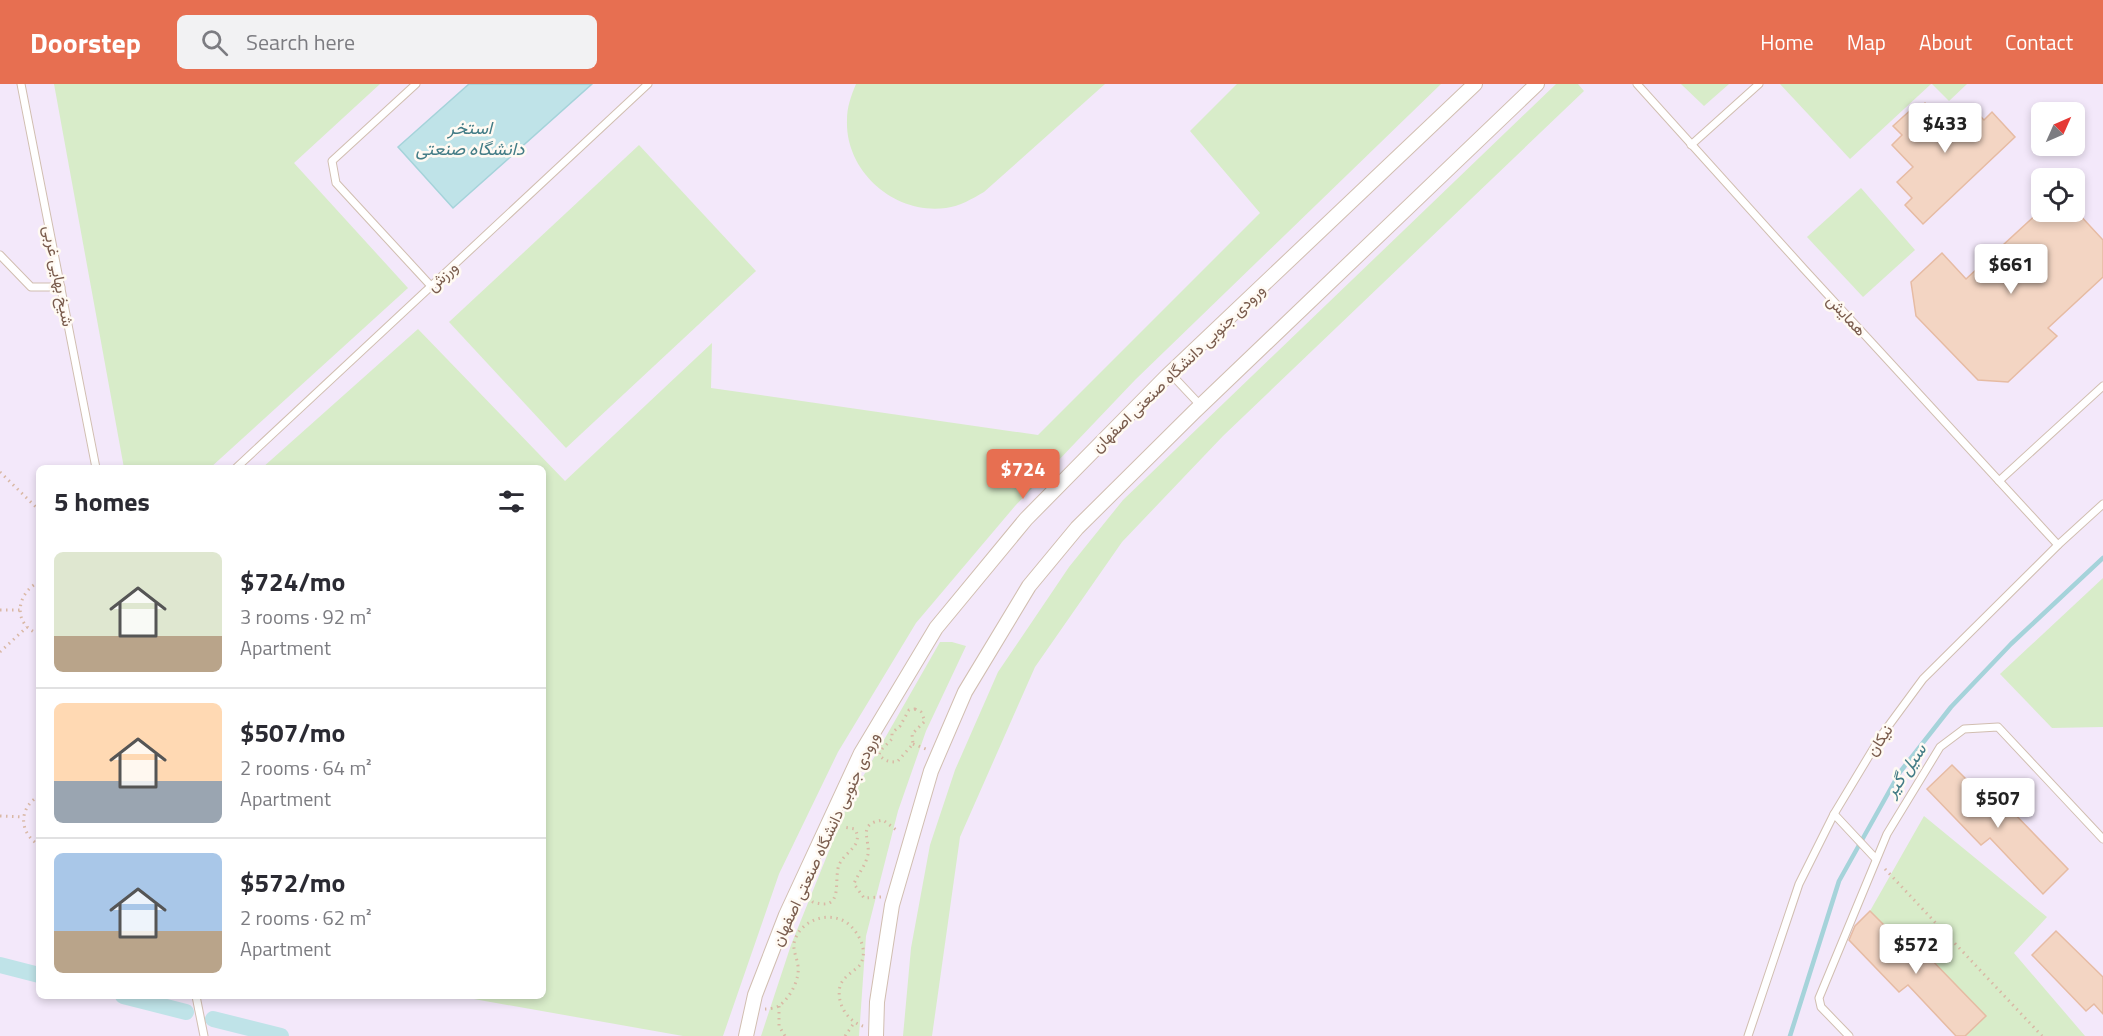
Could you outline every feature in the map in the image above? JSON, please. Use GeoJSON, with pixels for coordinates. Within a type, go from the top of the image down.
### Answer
{"type":"FeatureCollection","features":[{"type":"Feature","properties":{"kind":"street","name":"ورودی جنوبی دانشگاه صنعتی اصفهان"},"geometry":{"type":"LineString","coordinates":[[746,1036],[758,985],[799,887],[861,753],[936,628],[1026,519],[1170,373],[1475,84]]}},
{"type":"Feature","properties":{"kind":"street"},"geometry":{"type":"LineString","coordinates":[[876,1033],[877,1002],[895,894],[931,771],[965,692],[1029,586],[1077,528],[1537,84]]}},
{"type":"Feature","properties":{"kind":"lane","name":"شیخ بهایی غربی"},"geometry":{"type":"LineString","coordinates":[[21,84],[95,465]]}},
{"type":"Feature","properties":{"kind":"lane"},"geometry":{"type":"LineString","coordinates":[[416,84],[332,161],[336,183],[430,286]]}},
{"type":"Feature","properties":{"kind":"lane","name":"ورزش"},"geometry":{"type":"LineString","coordinates":[[239,465],[648,84]]}},
{"type":"Feature","properties":{"kind":"lane","name":"همایش"},"geometry":{"type":"LineString","coordinates":[[1637,84],[2058,545]]}},
{"type":"Feature","properties":{"kind":"lane"},"geometry":{"type":"LineString","coordinates":[[1691,145],[1759,84]]}},
{"type":"Feature","properties":{"kind":"lane"},"geometry":{"type":"LineString","coordinates":[[0,255],[32,287],[61,287]]}},
{"type":"Feature","properties":{"kind":"lane"},"geometry":{"type":"LineString","coordinates":[[1170,373],[1201,406]]}},
{"type":"Feature","properties":{"kind":"lane"},"geometry":{"type":"LineString","coordinates":[[1999,481],[2103,386]]}},
{"type":"Feature","properties":{"kind":"lane","name":"نیکان"},"geometry":{"type":"LineString","coordinates":[[1748,1036],[1799,884],[1834,814],[1881,735],[1923,679],[2058,545],[2103,504]]}},
{"type":"Feature","properties":{"kind":"lane"},"geometry":{"type":"LineString","coordinates":[[1849,1036],[1821,1007],[1819,998],[1887,834],[1940,747],[1964,729],[1998,728],[2103,839]]}},
{"type":"Feature","properties":{"kind":"lane"},"geometry":{"type":"LineString","coordinates":[[1834,814],[1876,859]]}},
{"type":"Feature","properties":{"kind":"lane"},"geometry":{"type":"LineString","coordinates":[[197,999],[204,1036]]}},
{"type":"Feature","properties":{"kind":"path"},"geometry":{"type":"LineString","coordinates":[[0,472],[36,507]]}},
{"type":"Feature","properties":{"kind":"path"},"geometry":{"type":"LineString","coordinates":[[36,584],[25,592],[20,610],[27,627],[36,632]]}},
{"type":"Feature","properties":{"kind":"path"},"geometry":{"type":"LineString","coordinates":[[0,610],[20,610]]}},
{"type":"Feature","properties":{"kind":"path"},"geometry":{"type":"LineString","coordinates":[[0,652],[27,627]]}},
{"type":"Feature","properties":{"kind":"path"},"geometry":{"type":"LineString","coordinates":[[915,709],[921,712],[925,721],[912,734],[911,748],[897,762],[887,762],[879,755],[880,751],[892,740],[892,733],[895,729],[900,726],[909,710],[915,709]]}},
{"type":"Feature","properties":{"kind":"path"},"geometry":{"type":"LineString","coordinates":[[36,798],[31,802],[23,817],[23,826],[27,834],[36,842]]}},
{"type":"Feature","properties":{"kind":"path"},"geometry":{"type":"LineString","coordinates":[[0,816],[23,817]]}},
{"type":"Feature","properties":{"kind":"path"},"geometry":{"type":"LineString","coordinates":[[895,894],[864,898],[856,890],[854,884],[856,877],[869,855],[866,834],[869,825],[883,820],[911,841]]}},
{"type":"Feature","properties":{"kind":"path"},"geometry":{"type":"LineString","coordinates":[[799,887],[813,902],[820,904],[833,899],[838,892],[839,865],[857,843],[858,835],[855,829],[847,827],[826,829]]}},
{"type":"Feature","properties":{"kind":"path"},"geometry":{"type":"LineString","coordinates":[[1876,859],[2042,1036]]}},
{"type":"Feature","properties":{"kind":"path"},"geometry":{"type":"LineString","coordinates":[[751,1010],[766,1010],[779,1006],[796,984],[798,977],[799,967],[794,951],[799,932],[813,920],[834,917],[854,927],[862,951],[860,964],[844,979],[840,987],[843,1009],[854,1023],[876,1033]]}},
{"type":"Feature","properties":{"kind":"path"},"geometry":{"type":"LineString","coordinates":[[779,1006],[779,1026],[784,1036]]}},
{"type":"Feature","properties":{"kind":"path"},"geometry":{"type":"LineString","coordinates":[[845,1036],[854,1023]]}},
{"type":"Feature","properties":{"kind":"shaded area"},"geometry":{"type":"Polygon","coordinates":[[[0,84],[2103,84],[2103,1036],[0,1036],[0,84]]]}},
{"type":"Feature","properties":{"kind":"green space"},"geometry":{"type":"Polygon","coordinates":[[[54,84],[380,84],[294,163],[408,288],[213,465],[123,465],[54,84]]]}},
{"type":"Feature","properties":{"kind":"green space"},"geometry":{"type":"Polygon","coordinates":[[[856,84],[1105,84],[984,192],[956,206],[927,208],[909,205],[892,197],[864,173],[854,157],[847,120],[856,84]]]}},
{"type":"Feature","properties":{"kind":"green space"},"geometry":{"type":"Polygon","coordinates":[[[1237,84],[1441,84],[1135,380],[1015,506],[916,623],[838,752],[779,874],[723,1036],[683,1036],[474,999],[546,999],[546,465],[265,465],[418,329],[565,481],[712,343],[711,388],[1038,435],[1260,213],[1190,131],[1237,84]]]}},
{"type":"Feature","properties":{"kind":"green space"},"geometry":{"type":"Polygon","coordinates":[[[1556,84],[1578,84],[1584,91],[1223,436],[1122,542],[1035,667],[960,837],[932,1036],[903,1036],[911,948],[930,845],[955,770],[998,672],[1069,567],[1123,500],[1556,84]]]}},
{"type":"Feature","properties":{"kind":"green space"},"geometry":{"type":"Polygon","coordinates":[[[1681,84],[1729,84],[1704,106],[1681,84]]]}},
{"type":"Feature","properties":{"kind":"green space"},"geometry":{"type":"Polygon","coordinates":[[[1780,84],[1931,84],[1850,159],[1780,84]]]}},
{"type":"Feature","properties":{"kind":"green space"},"geometry":{"type":"Polygon","coordinates":[[[1932,84],[1967,84],[1949,101],[1932,84]]]}},
{"type":"Feature","properties":{"kind":"green space"},"geometry":{"type":"Polygon","coordinates":[[[639,145],[756,271],[566,448],[449,322],[639,145]]]}},
{"type":"Feature","properties":{"kind":"green space"},"geometry":{"type":"Polygon","coordinates":[[[1861,188],[1915,250],[1863,297],[1807,237],[1861,188]]]}},
{"type":"Feature","properties":{"kind":"green space"},"geometry":{"type":"Polygon","coordinates":[[[2103,578],[2103,727],[2052,728],[2000,674],[2103,578]]]}},
{"type":"Feature","properties":{"kind":"green space"},"geometry":{"type":"Polygon","coordinates":[[[940,642],[952,642],[966,646],[926,731],[898,811],[866,936],[859,1036],[761,1036],[791,945],[849,801],[940,642]]]}},
{"type":"Feature","properties":{"kind":"green space"},"geometry":{"type":"Polygon","coordinates":[[[1924,816],[2047,917],[2014,953],[2085,1036],[1961,1036],[1870,911],[1924,816]]]}},
{"type":"Feature","properties":{"kind":"water","name":"استخر دانشگاه صنعتی"},"geometry":{"type":"Polygon","coordinates":[[[469,84],[592,84],[453,208],[398,147],[469,84]]]}},
{"type":"Feature","properties":{"kind":"building"},"geometry":{"type":"Polygon","coordinates":[[[1925,103],[1936,114],[1943,107],[1956,121],[1971,107],[1984,120],[1992,112],[2015,137],[1923,224],[1905,205],[1912,198],[1897,182],[1913,167],[1892,145],[1902,135],[1893,126],[1915,106],[1918,110],[1925,103]]]}},
{"type":"Feature","properties":{"kind":"building"},"geometry":{"type":"Polygon","coordinates":[[[2031,219],[2031,222],[2085,221],[2103,240],[2103,277],[2048,328],[2057,336],[2008,382],[1978,380],[1916,316],[1911,282],[1942,253],[1966,279],[2031,219]]]}},
{"type":"Feature","properties":{"kind":"building"},"geometry":{"type":"Polygon","coordinates":[[[1952,765],[1998,811],[2005,804],[2068,869],[2043,894],[1990,838],[1981,845],[1927,789],[1952,765]]]}},
{"type":"Feature","properties":{"kind":"building"},"geometry":{"type":"Polygon","coordinates":[[[1870,911],[1916,957],[1923,951],[1986,1016],[1965,1036],[1956,1036],[1908,985],[1899,992],[1849,940],[1855,926],[1870,911]]]}},
{"type":"Feature","properties":{"kind":"building"},"geometry":{"type":"Polygon","coordinates":[[[2056,931],[2103,977],[2103,1014],[2094,1004],[2086,1011],[2032,955],[2056,931]]]}},
{"type":"Feature","properties":{"kind":"waterway","name":"سیل گیر"},"geometry":{"type":"LineString","coordinates":[[1790,1036],[1839,881],[1900,772],[1951,707],[2011,644],[2103,558]]}},
{"type":"Feature","properties":{"kind":"waterway"},"geometry":{"type":"LineString","coordinates":[[0,965],[36,974]]}},
{"type":"Feature","properties":{"kind":"waterway"},"geometry":{"type":"LineString","coordinates":[[135,999],[186,1012]]}},
{"type":"Feature","properties":{"kind":"waterway"},"geometry":{"type":"LineString","coordinates":[[213,1019],[281,1036]]}}]}
